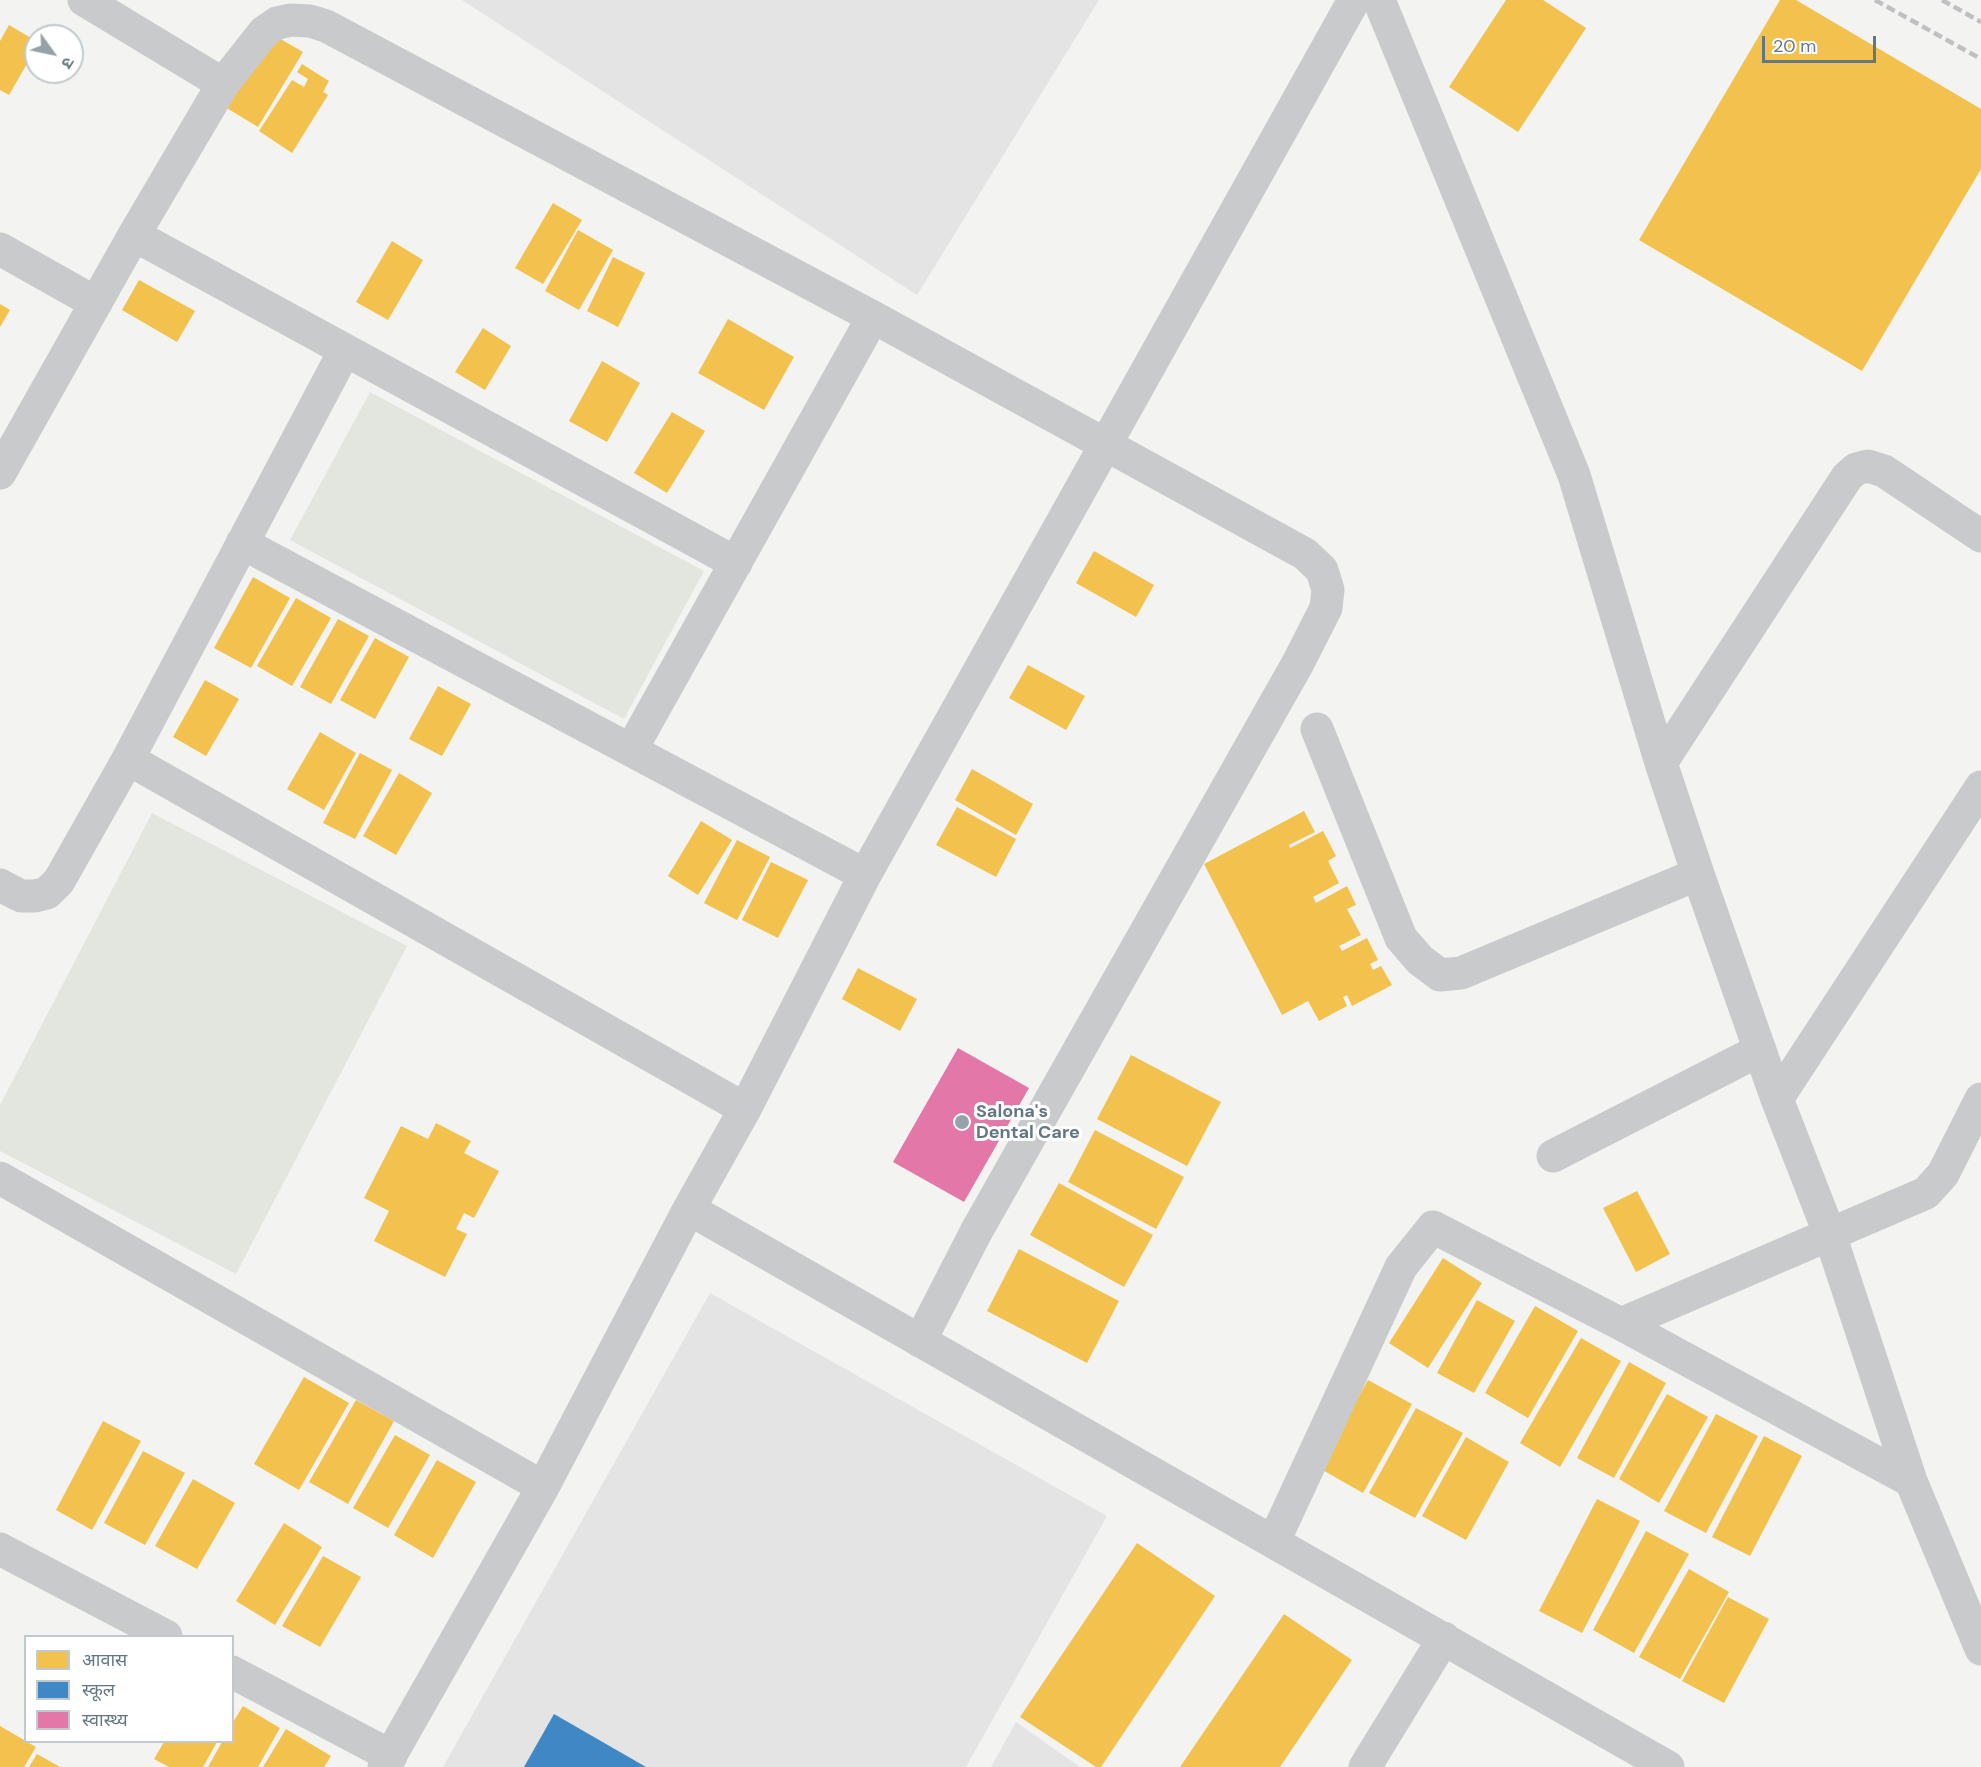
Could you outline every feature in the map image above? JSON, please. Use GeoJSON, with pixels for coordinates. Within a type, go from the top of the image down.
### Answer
{"type":"FeatureCollection","features":[{"type":"Feature","properties":{"kind":"street"},"geometry":{"type":"LineString","coordinates":[[84,0],[223,84]]}},
{"type":"Feature","properties":{"kind":"street"},"geometry":{"type":"LineString","coordinates":[[234,1673],[388,1762],[543,1487],[689,1209],[746,1109],[865,875],[1354,0]]}},
{"type":"Feature","properties":{"kind":"street"},"geometry":{"type":"LineString","coordinates":[[1379,0],[1574,475],[1661,764],[1698,874],[1777,1099],[1830,1235],[1911,1481],[1981,1649]]}},
{"type":"Feature","properties":{"kind":"street"},"geometry":{"type":"LineString","coordinates":[[0,473],[134,235],[223,84],[264,32],[277,23],[291,20],[326,26],[873,317],[1305,554],[1322,570],[1328,590],[1326,608],[1298,663],[976,1232],[920,1341]]}},
{"type":"Feature","properties":{"kind":"street"},"geometry":{"type":"LineString","coordinates":[[134,235],[736,563]]}},
{"type":"Feature","properties":{"kind":"street"},"geometry":{"type":"LineString","coordinates":[[0,249],[96,303]]}},
{"type":"Feature","properties":{"kind":"street"},"geometry":{"type":"LineString","coordinates":[[632,750],[873,317]]}},
{"type":"Feature","properties":{"kind":"street"},"geometry":{"type":"LineString","coordinates":[[0,885],[21,896],[47,893],[59,881],[128,759],[345,350]]}},
{"type":"Feature","properties":{"kind":"street"},"geometry":{"type":"LineString","coordinates":[[1661,764],[1847,477],[1856,469],[1868,466],[1884,471],[1981,536]]}},
{"type":"Feature","properties":{"kind":"street"},"geometry":{"type":"LineString","coordinates":[[242,543],[865,875]]}},
{"type":"Feature","properties":{"kind":"street"},"geometry":{"type":"LineString","coordinates":[[1317,729],[1401,938],[1420,960],[1440,975],[1461,973],[1698,874]]}},
{"type":"Feature","properties":{"kind":"street"},"geometry":{"type":"LineString","coordinates":[[128,759],[746,1109]]}},
{"type":"Feature","properties":{"kind":"street"},"geometry":{"type":"LineString","coordinates":[[1777,1099],[1981,787]]}},
{"type":"Feature","properties":{"kind":"street"},"geometry":{"type":"LineString","coordinates":[[1553,1156],[1760,1050]]}},
{"type":"Feature","properties":{"kind":"street"},"geometry":{"type":"LineString","coordinates":[[1621,1324],[1926,1193],[1943,1174],[1981,1099]]}},
{"type":"Feature","properties":{"kind":"street"},"geometry":{"type":"LineString","coordinates":[[0,1178],[543,1487]]}},
{"type":"Feature","properties":{"kind":"street"},"geometry":{"type":"LineString","coordinates":[[689,1209],[1668,1767]]}},
{"type":"Feature","properties":{"kind":"street"},"geometry":{"type":"LineString","coordinates":[[1274,1541],[1401,1267],[1433,1227],[1621,1324],[1911,1481]]}},
{"type":"Feature","properties":{"kind":"street"},"geometry":{"type":"LineString","coordinates":[[0,1549],[164,1635]]}},
{"type":"Feature","properties":{"kind":"street"},"geometry":{"type":"LineString","coordinates":[[1365,1767],[1444,1638]]}},
{"type":"Feature","properties":{"kind":"shaded area"},"geometry":{"type":"Polygon","coordinates":[[[462,0],[1099,0],[917,295],[462,0]]]}},
{"type":"Feature","properties":{"kind":"shaded area"},"geometry":{"type":"Polygon","coordinates":[[[370,392],[704,571],[624,719],[290,540],[370,392]]]}},
{"type":"Feature","properties":{"kind":"shaded area"},"geometry":{"type":"Polygon","coordinates":[[[152,813],[407,946],[236,1274],[0,1151],[0,1105],[152,813]]]}},
{"type":"Feature","properties":{"kind":"shaded area"},"geometry":{"type":"Polygon","coordinates":[[[710,1293],[1107,1516],[966,1767],[443,1767],[710,1293]]]}},
{"type":"Feature","properties":{"kind":"shaded area"},"geometry":{"type":"Polygon","coordinates":[[[1016,1722],[1080,1767],[991,1767],[1016,1722]]]}},
{"type":"Feature","properties":{"kind":"building: आवास"},"geometry":{"type":"Polygon","coordinates":[[[1506,0],[1543,0],[1586,28],[1518,132],[1449,87],[1506,0]]]}},
{"type":"Feature","properties":{"kind":"building: आवास"},"geometry":{"type":"Polygon","coordinates":[[[1780,0],[1796,0],[1981,109],[1981,169],[1862,371],[1639,240],[1780,0]]]}},
{"type":"Feature","properties":{"kind":"building: आवास"},"geometry":{"type":"Polygon","coordinates":[[[9,25],[24,34],[24,69],[9,95],[0,90],[0,41],[9,25]]]}},
{"type":"Feature","properties":{"kind":"building: आवास"},"geometry":{"type":"Polygon","coordinates":[[[270,33],[303,52],[258,127],[225,107],[270,33]]]}},
{"type":"Feature","properties":{"kind":"building: आवास"},"geometry":{"type":"Polygon","coordinates":[[[302,64],[329,81],[323,92],[328,95],[292,153],[259,131],[292,80],[304,87],[308,79],[297,72],[302,64]]]}},
{"type":"Feature","properties":{"kind":"building: आवास"},"geometry":{"type":"Polygon","coordinates":[[[553,203],[582,220],[543,284],[515,268],[553,203]]]}},
{"type":"Feature","properties":{"kind":"building: आवास"},"geometry":{"type":"Polygon","coordinates":[[[578,230],[613,250],[579,310],[545,291],[578,230]]]}},
{"type":"Feature","properties":{"kind":"building: आवास"},"geometry":{"type":"Polygon","coordinates":[[[392,241],[423,260],[388,320],[356,302],[392,241]]]}},
{"type":"Feature","properties":{"kind":"building: आवास"},"geometry":{"type":"Polygon","coordinates":[[[613,257],[645,273],[618,327],[587,311],[613,257]]]}},
{"type":"Feature","properties":{"kind":"building: आवास"},"geometry":{"type":"Polygon","coordinates":[[[139,280],[195,311],[177,342],[122,310],[139,280]]]}},
{"type":"Feature","properties":{"kind":"building: आवास"},"geometry":{"type":"Polygon","coordinates":[[[0,304],[10,310],[0,327],[0,304]]]}},
{"type":"Feature","properties":{"kind":"building: आवास"},"geometry":{"type":"Polygon","coordinates":[[[728,319],[794,357],[764,410],[698,373],[728,319]]]}},
{"type":"Feature","properties":{"kind":"building: आवास"},"geometry":{"type":"Polygon","coordinates":[[[483,328],[511,346],[485,390],[455,372],[483,328]]]}},
{"type":"Feature","properties":{"kind":"building: आवास"},"geometry":{"type":"Polygon","coordinates":[[[602,361],[640,383],[607,442],[569,421],[602,361]]]}},
{"type":"Feature","properties":{"kind":"building: आवास"},"geometry":{"type":"Polygon","coordinates":[[[672,412],[705,431],[667,493],[634,473],[672,412]]]}},
{"type":"Feature","properties":{"kind":"building: आवास"},"geometry":{"type":"Polygon","coordinates":[[[1094,551],[1154,585],[1136,617],[1076,583],[1094,551]]]}},
{"type":"Feature","properties":{"kind":"building: आवास"},"geometry":{"type":"Polygon","coordinates":[[[253,577],[290,598],[251,668],[214,648],[253,577]]]}},
{"type":"Feature","properties":{"kind":"building: आवास"},"geometry":{"type":"Polygon","coordinates":[[[296,598],[331,618],[292,686],[257,666],[296,598]]]}},
{"type":"Feature","properties":{"kind":"building: आवास"},"geometry":{"type":"Polygon","coordinates":[[[338,619],[369,636],[331,704],[300,687],[338,619]]]}},
{"type":"Feature","properties":{"kind":"building: आवास"},"geometry":{"type":"Polygon","coordinates":[[[375,638],[409,657],[375,719],[340,700],[375,638]]]}},
{"type":"Feature","properties":{"kind":"building: आवास"},"geometry":{"type":"Polygon","coordinates":[[[1028,665],[1085,696],[1066,730],[1009,698],[1028,665]]]}},
{"type":"Feature","properties":{"kind":"building: आवास"},"geometry":{"type":"Polygon","coordinates":[[[205,680],[239,699],[206,756],[173,737],[205,680]]]}},
{"type":"Feature","properties":{"kind":"building: आवास"},"geometry":{"type":"Polygon","coordinates":[[[438,686],[471,704],[442,756],[409,739],[438,686]]]}},
{"type":"Feature","properties":{"kind":"building: आवास"},"geometry":{"type":"Polygon","coordinates":[[[320,732],[356,753],[324,810],[287,789],[320,732]]]}},
{"type":"Feature","properties":{"kind":"building: आवास"},"geometry":{"type":"Polygon","coordinates":[[[360,753],[392,770],[355,839],[323,823],[360,753]]]}},
{"type":"Feature","properties":{"kind":"building: आवास"},"geometry":{"type":"Polygon","coordinates":[[[972,769],[1033,804],[1016,835],[955,800],[972,769]]]}},
{"type":"Feature","properties":{"kind":"building: आवास"},"geometry":{"type":"Polygon","coordinates":[[[399,773],[432,793],[396,855],[363,836],[399,773]]]}},
{"type":"Feature","properties":{"kind":"building: आवास"},"geometry":{"type":"Polygon","coordinates":[[[957,807],[1016,839],[996,877],[936,845],[957,807]]]}},
{"type":"Feature","properties":{"kind":"building: आवास"},"geometry":{"type":"Polygon","coordinates":[[[1304,811],[1315,832],[1289,845],[1290,848],[1323,831],[1336,856],[1328,861],[1339,883],[1313,897],[1316,903],[1347,886],[1356,905],[1347,909],[1361,935],[1339,946],[1342,951],[1367,938],[1378,960],[1370,964],[1373,970],[1381,966],[1392,985],[1352,1006],[1347,995],[1343,997],[1347,1006],[1319,1021],[1308,1001],[1282,1015],[1204,864],[1304,811]]]}},
{"type":"Feature","properties":{"kind":"building: आवास"},"geometry":{"type":"Polygon","coordinates":[[[701,821],[732,840],[698,895],[668,876],[701,821]]]}},
{"type":"Feature","properties":{"kind":"building: आवास"},"geometry":{"type":"Polygon","coordinates":[[[737,840],[770,857],[737,920],[704,903],[737,840]]]}},
{"type":"Feature","properties":{"kind":"building: आवास"},"geometry":{"type":"Polygon","coordinates":[[[771,862],[808,880],[778,938],[742,920],[771,862]]]}},
{"type":"Feature","properties":{"kind":"building: आवास"},"geometry":{"type":"Polygon","coordinates":[[[858,968],[917,999],[900,1031],[842,999],[858,968]]]}},
{"type":"Feature","properties":{"kind":"building: आवास"},"geometry":{"type":"Polygon","coordinates":[[[1131,1055],[1221,1102],[1187,1166],[1097,1119],[1131,1055]]]}},
{"type":"Feature","properties":{"kind":"building: आवास"},"geometry":{"type":"Polygon","coordinates":[[[436,1123],[471,1141],[464,1153],[499,1171],[474,1218],[464,1213],[456,1229],[467,1234],[445,1277],[374,1241],[389,1211],[364,1198],[401,1126],[428,1139],[436,1123]]]}},
{"type":"Feature","properties":{"kind":"building: आवास"},"geometry":{"type":"Polygon","coordinates":[[[1095,1130],[1184,1177],[1156,1229],[1068,1182],[1095,1130]]]}},
{"type":"Feature","properties":{"kind":"building: आवास"},"geometry":{"type":"Polygon","coordinates":[[[1059,1183],[1153,1235],[1124,1287],[1030,1235],[1059,1183]]]}},
{"type":"Feature","properties":{"kind":"building: आवास"},"geometry":{"type":"Polygon","coordinates":[[[1637,1191],[1670,1254],[1636,1272],[1603,1208],[1637,1191]]]}},
{"type":"Feature","properties":{"kind":"building: आवास"},"geometry":{"type":"Polygon","coordinates":[[[1019,1249],[1119,1301],[1087,1363],[987,1311],[1019,1249]]]}},
{"type":"Feature","properties":{"kind":"building: आवास"},"geometry":{"type":"Polygon","coordinates":[[[1443,1258],[1482,1283],[1428,1368],[1389,1343],[1443,1258]]]}},
{"type":"Feature","properties":{"kind":"building: आवास"},"geometry":{"type":"Polygon","coordinates":[[[1477,1300],[1515,1321],[1474,1393],[1437,1373],[1477,1300]]]}},
{"type":"Feature","properties":{"kind":"building: आवास"},"geometry":{"type":"Polygon","coordinates":[[[1535,1306],[1578,1331],[1528,1418],[1485,1393],[1535,1306]]]}},
{"type":"Feature","properties":{"kind":"building: आवास"},"geometry":{"type":"Polygon","coordinates":[[[1581,1338],[1621,1361],[1560,1467],[1520,1443],[1581,1338]]]}},
{"type":"Feature","properties":{"kind":"building: आवास"},"geometry":{"type":"Polygon","coordinates":[[[1629,1362],[1666,1383],[1614,1478],[1577,1458],[1629,1362]]]}},
{"type":"Feature","properties":{"kind":"building: आवास"},"geometry":{"type":"Polygon","coordinates":[[[304,1377],[349,1403],[299,1490],[254,1464],[304,1377]]]}},
{"type":"Feature","properties":{"kind":"building: आवास"},"geometry":{"type":"Polygon","coordinates":[[[1368,1380],[1412,1404],[1363,1493],[1319,1468],[1368,1380]]]}},
{"type":"Feature","properties":{"kind":"building: आवास"},"geometry":{"type":"Polygon","coordinates":[[[1667,1394],[1708,1417],[1659,1503],[1619,1479],[1667,1394]]]}},
{"type":"Feature","properties":{"kind":"building: आवास"},"geometry":{"type":"Polygon","coordinates":[[[356,1400],[394,1421],[348,1504],[309,1482],[356,1400]]]}},
{"type":"Feature","properties":{"kind":"building: आवास"},"geometry":{"type":"Polygon","coordinates":[[[1416,1408],[1463,1433],[1415,1518],[1369,1493],[1416,1408]]]}},
{"type":"Feature","properties":{"kind":"building: आवास"},"geometry":{"type":"Polygon","coordinates":[[[1716,1414],[1758,1436],[1706,1533],[1664,1511],[1716,1414]]]}},
{"type":"Feature","properties":{"kind":"building: आवास"},"geometry":{"type":"Polygon","coordinates":[[[103,1421],[141,1441],[92,1530],[56,1510],[103,1421]]]}},
{"type":"Feature","properties":{"kind":"building: आवास"},"geometry":{"type":"Polygon","coordinates":[[[395,1435],[430,1455],[388,1528],[353,1508],[395,1435]]]}},
{"type":"Feature","properties":{"kind":"building: आवास"},"geometry":{"type":"Polygon","coordinates":[[[1764,1436],[1802,1456],[1750,1556],[1712,1537],[1764,1436]]]}},
{"type":"Feature","properties":{"kind":"building: आवास"},"geometry":{"type":"Polygon","coordinates":[[[1466,1437],[1509,1462],[1466,1540],[1422,1516],[1466,1437]]]}},
{"type":"Feature","properties":{"kind":"building: आवास"},"geometry":{"type":"Polygon","coordinates":[[[143,1451],[185,1473],[145,1545],[104,1523],[143,1451]]]}},
{"type":"Feature","properties":{"kind":"building: आवास"},"geometry":{"type":"Polygon","coordinates":[[[437,1460],[476,1482],[433,1558],[394,1535],[437,1460]]]}},
{"type":"Feature","properties":{"kind":"building: आवास"},"geometry":{"type":"Polygon","coordinates":[[[193,1479],[235,1503],[197,1569],[155,1546],[193,1479]]]}},
{"type":"Feature","properties":{"kind":"building: आवास"},"geometry":{"type":"Polygon","coordinates":[[[1597,1499],[1640,1521],[1582,1633],[1539,1611],[1597,1499]]]}},
{"type":"Feature","properties":{"kind":"building: आवास"},"geometry":{"type":"Polygon","coordinates":[[[284,1523],[322,1547],[275,1625],[236,1601],[284,1523]]]}},
{"type":"Feature","properties":{"kind":"building: आवास"},"geometry":{"type":"Polygon","coordinates":[[[1646,1531],[1689,1554],[1634,1653],[1593,1630],[1646,1531]]]}},
{"type":"Feature","properties":{"kind":"building: आवास"},"geometry":{"type":"Polygon","coordinates":[[[1137,1543],[1215,1596],[1101,1767],[1096,1767],[1020,1717],[1137,1543]]]}},
{"type":"Feature","properties":{"kind":"building: आवास"},"geometry":{"type":"Polygon","coordinates":[[[323,1556],[361,1577],[320,1647],[282,1626],[323,1556]]]}},
{"type":"Feature","properties":{"kind":"building: आवास"},"geometry":{"type":"Polygon","coordinates":[[[1689,1569],[1729,1592],[1680,1679],[1639,1657],[1689,1569]]]}},
{"type":"Feature","properties":{"kind":"building: आवास"},"geometry":{"type":"Polygon","coordinates":[[[1728,1597],[1769,1619],[1724,1703],[1682,1681],[1728,1597]]]}},
{"type":"Feature","properties":{"kind":"building: आवास"},"geometry":{"type":"Polygon","coordinates":[[[1284,1614],[1352,1660],[1280,1767],[1180,1767],[1284,1614]]]}},
{"type":"Feature","properties":{"kind":"building: आवास"},"geometry":{"type":"Polygon","coordinates":[[[243,1706],[280,1728],[258,1767],[208,1767],[221,1743],[234,1743],[234,1721],[243,1706]]]}},
{"type":"Feature","properties":{"kind":"building: आवास"},"geometry":{"type":"Polygon","coordinates":[[[0,1726],[24,1740],[24,1743],[36,1747],[24,1767],[0,1767],[0,1726]]]}},
{"type":"Feature","properties":{"kind":"building: आवास"},"geometry":{"type":"Polygon","coordinates":[[[286,1729],[331,1756],[324,1767],[263,1767],[286,1729]]]}},
{"type":"Feature","properties":{"kind":"building: आवास"},"geometry":{"type":"Polygon","coordinates":[[[163,1743],[216,1743],[203,1767],[169,1767],[154,1759],[163,1743]]]}},
{"type":"Feature","properties":{"kind":"building: आवास"},"geometry":{"type":"Polygon","coordinates":[[[37,1754],[60,1767],[29,1767],[37,1754]]]}},
{"type":"Feature","properties":{"kind":"building: स्कूल"},"geometry":{"type":"Polygon","coordinates":[[[554,1714],[646,1767],[524,1767],[554,1714]]]}},
{"type":"Feature","properties":{"kind":"building: स्वास्थ्य"},"geometry":{"type":"Polygon","coordinates":[[[958,1048],[1029,1088],[964,1202],[893,1162],[958,1048]]]}},
{"type":"Feature","properties":{"kind":"railway"},"geometry":{"type":"LineString","coordinates":[[1875,0],[1981,59]]}},
{"type":"Feature","properties":{"kind":"railway"},"geometry":{"type":"LineString","coordinates":[[1942,0],[1981,22]]}},
{"type":"Feature","properties":{"kind":"place","name":"Salona's Dental Care"},"geometry":{"type":"Point","coordinates":[962,1122]}}]}
